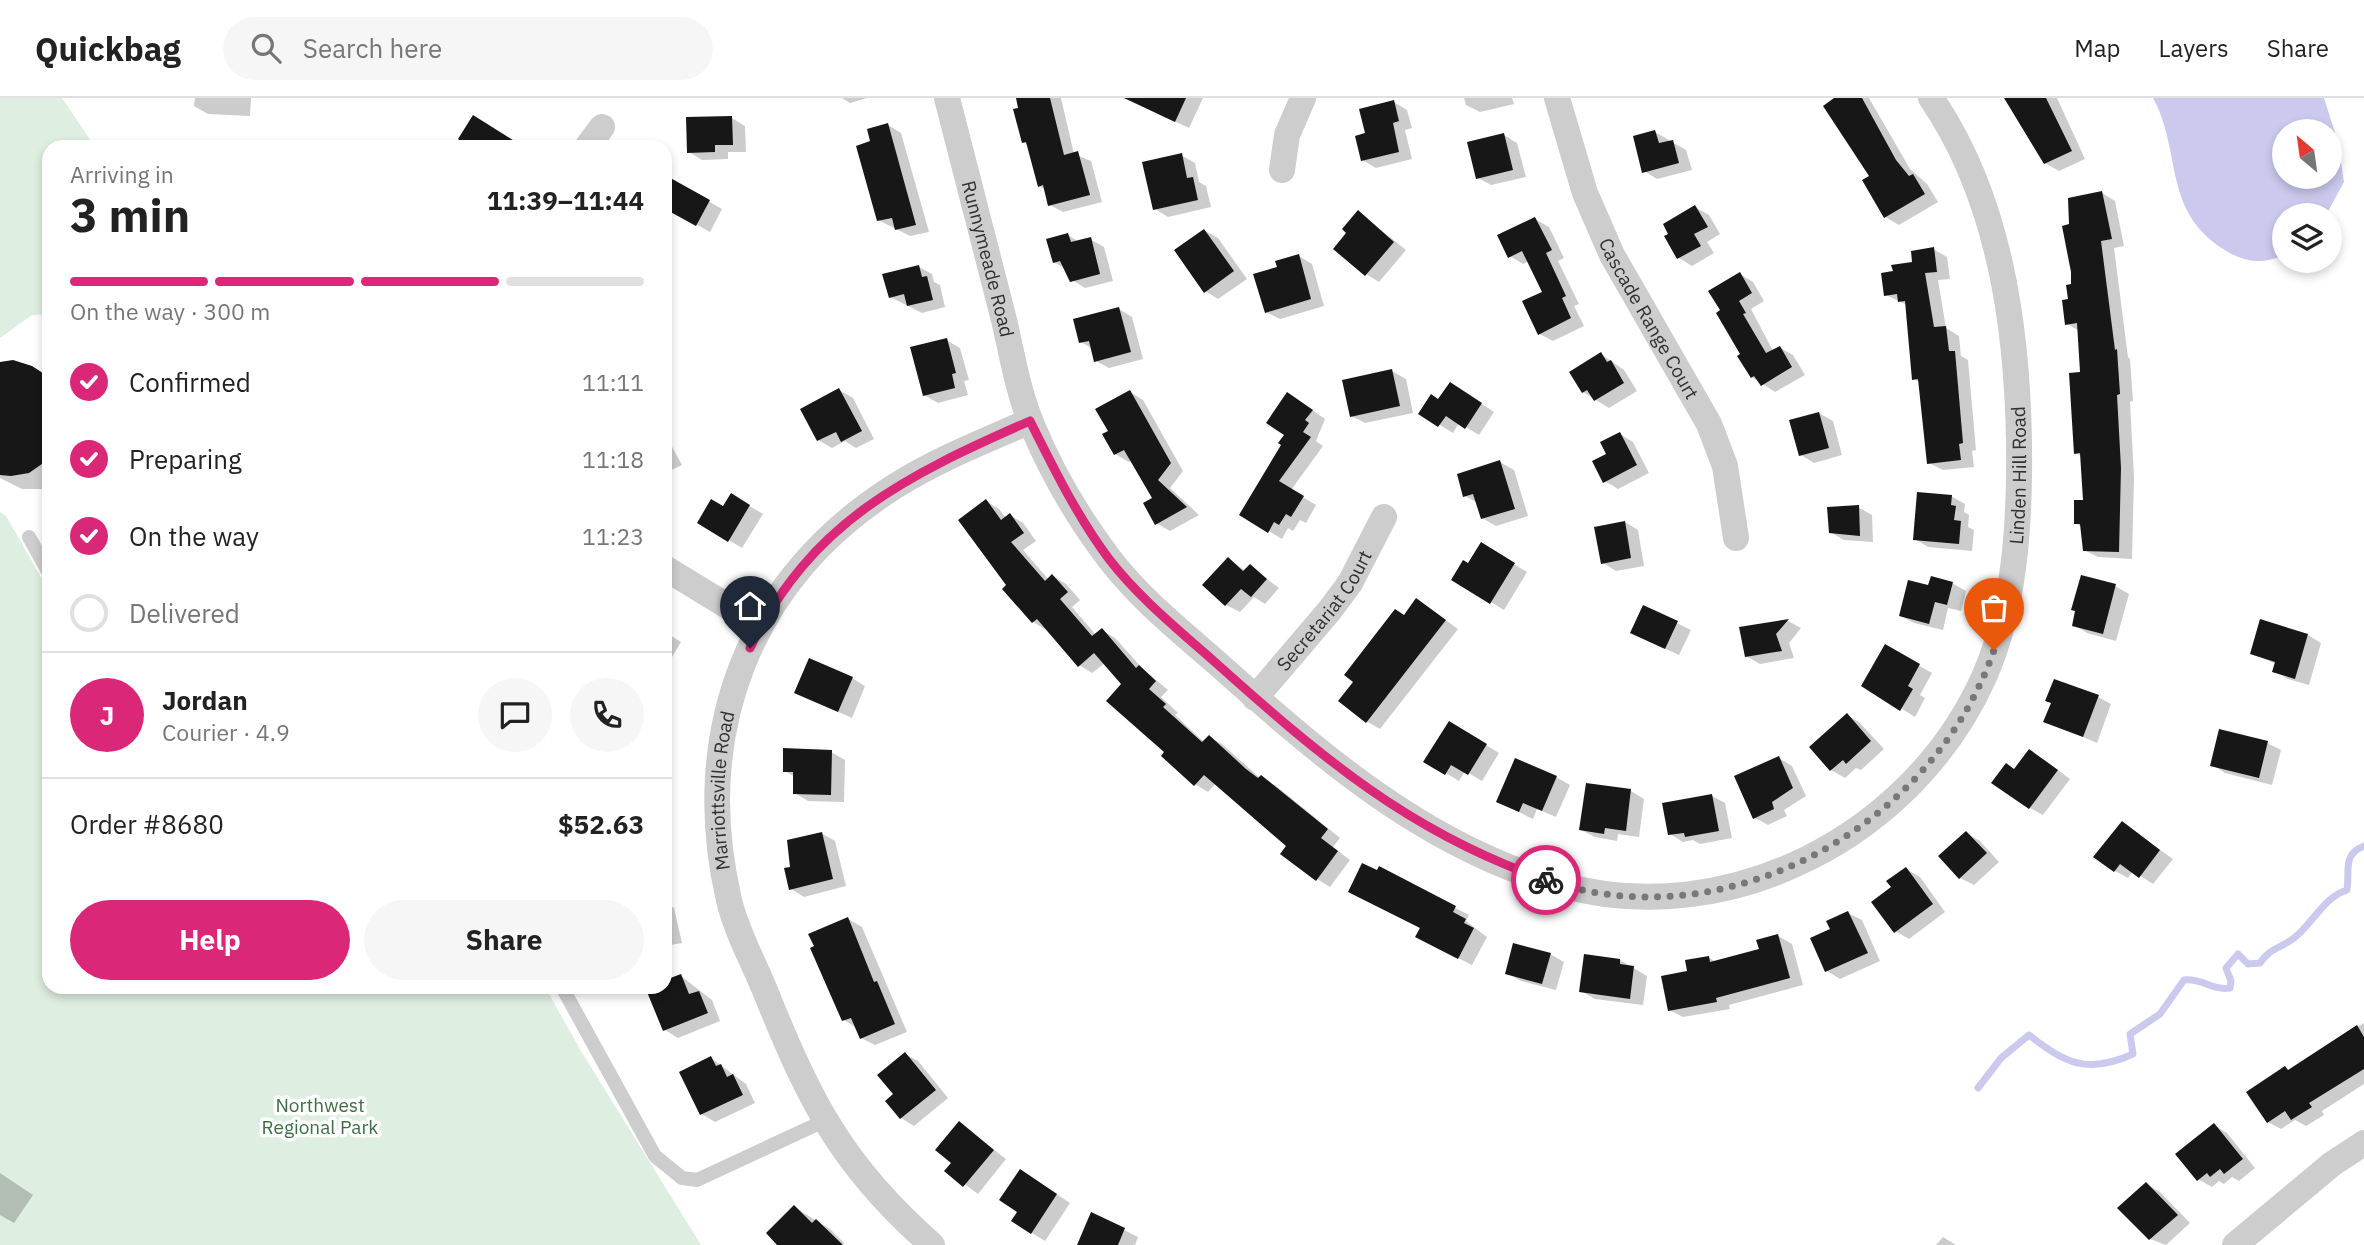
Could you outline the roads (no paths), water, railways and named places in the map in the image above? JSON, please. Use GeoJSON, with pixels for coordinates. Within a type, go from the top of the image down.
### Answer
{"type":"FeatureCollection","features":[{"type":"Feature","properties":{"kind":"street","name":"Runnymeade Road"},"geometry":{"type":"LineString","coordinates":[[947,98],[1030,421]]}},
{"type":"Feature","properties":{"kind":"street"},"geometry":{"type":"LineString","coordinates":[[1282,170],[1287,135],[1303,98]]}},
{"type":"Feature","properties":{"kind":"street","name":"Cascade Range Court"},"geometry":{"type":"LineString","coordinates":[[1557,98],[1585,193],[1612,255],[1709,425],[1725,466],[1736,538]]}},
{"type":"Feature","properties":{"kind":"street","name":"Linden Hill Road"},"geometry":{"type":"LineString","coordinates":[[1030,421],[1084,523],[1111,561],[1179,630],[1335,767],[1436,833],[1503,865],[1563,886],[1625,897],[1685,895],[1746,883],[1806,861],[1851,835],[1887,806],[1930,762],[1962,720],[1986,673],[2001,627],[2013,565],[2020,486],[2018,403],[2008,313],[1993,231],[1969,166],[1931,98]]}},
{"type":"Feature","properties":{"kind":"street","name":"Marriottsville Road"},"geometry":{"type":"LineString","coordinates":[[932,1245],[898,1215],[863,1177],[824,1121],[796,1067],[729,902],[718,841],[716,779],[724,718],[739,669],[760,626],[817,547],[852,517],[908,479],[1030,421]]}},
{"type":"Feature","properties":{"kind":"street","name":"Secretariat Court"},"geometry":{"type":"LineString","coordinates":[[1255,698],[1331,610],[1350,583],[1384,517]]}},
{"type":"Feature","properties":{"kind":"street"},"geometry":{"type":"LineString","coordinates":[[672,572],[760,626]]}},
{"type":"Feature","properties":{"kind":"street"},"geometry":{"type":"LineString","coordinates":[[2235,1245],[2313,1179],[2364,1143]]}},
{"type":"Feature","properties":{"kind":"lane"},"geometry":{"type":"LineString","coordinates":[[29,537],[42,560]]}},
{"type":"Feature","properties":{"kind":"lane"},"geometry":{"type":"LineString","coordinates":[[566,994],[655,1156],[682,1178],[697,1180],[824,1121]]}},
{"type":"Feature","properties":{"kind":"water"},"geometry":{"type":"Polygon","coordinates":[[[2153,98],[2324,98],[2331,119],[2272,119],[2272,189],[2340,189],[2333,203],[2272,203],[2272,259],[2256,261],[2242,258],[2228,252],[2207,236],[2192,219],[2183,201],[2168,140],[2153,98]]]}},
{"type":"Feature","properties":{"kind":"waterway"},"geometry":{"type":"LineString","coordinates":[[1978,1088],[2001,1058],[2029,1035],[2054,1053],[2077,1063],[2102,1064],[2133,1054],[2130,1034],[2160,1014],[2184,980],[2230,988],[2231,981],[2226,968],[2238,954],[2248,964],[2260,963],[2268,954],[2301,932],[2325,904],[2347,890],[2348,864],[2352,854],[2364,846]]}},
{"type":"Feature","properties":{"kind":"park label","name":"Northwest Regional Park"},"geometry":{"type":"Point","coordinates":[320,1116]}}]}
